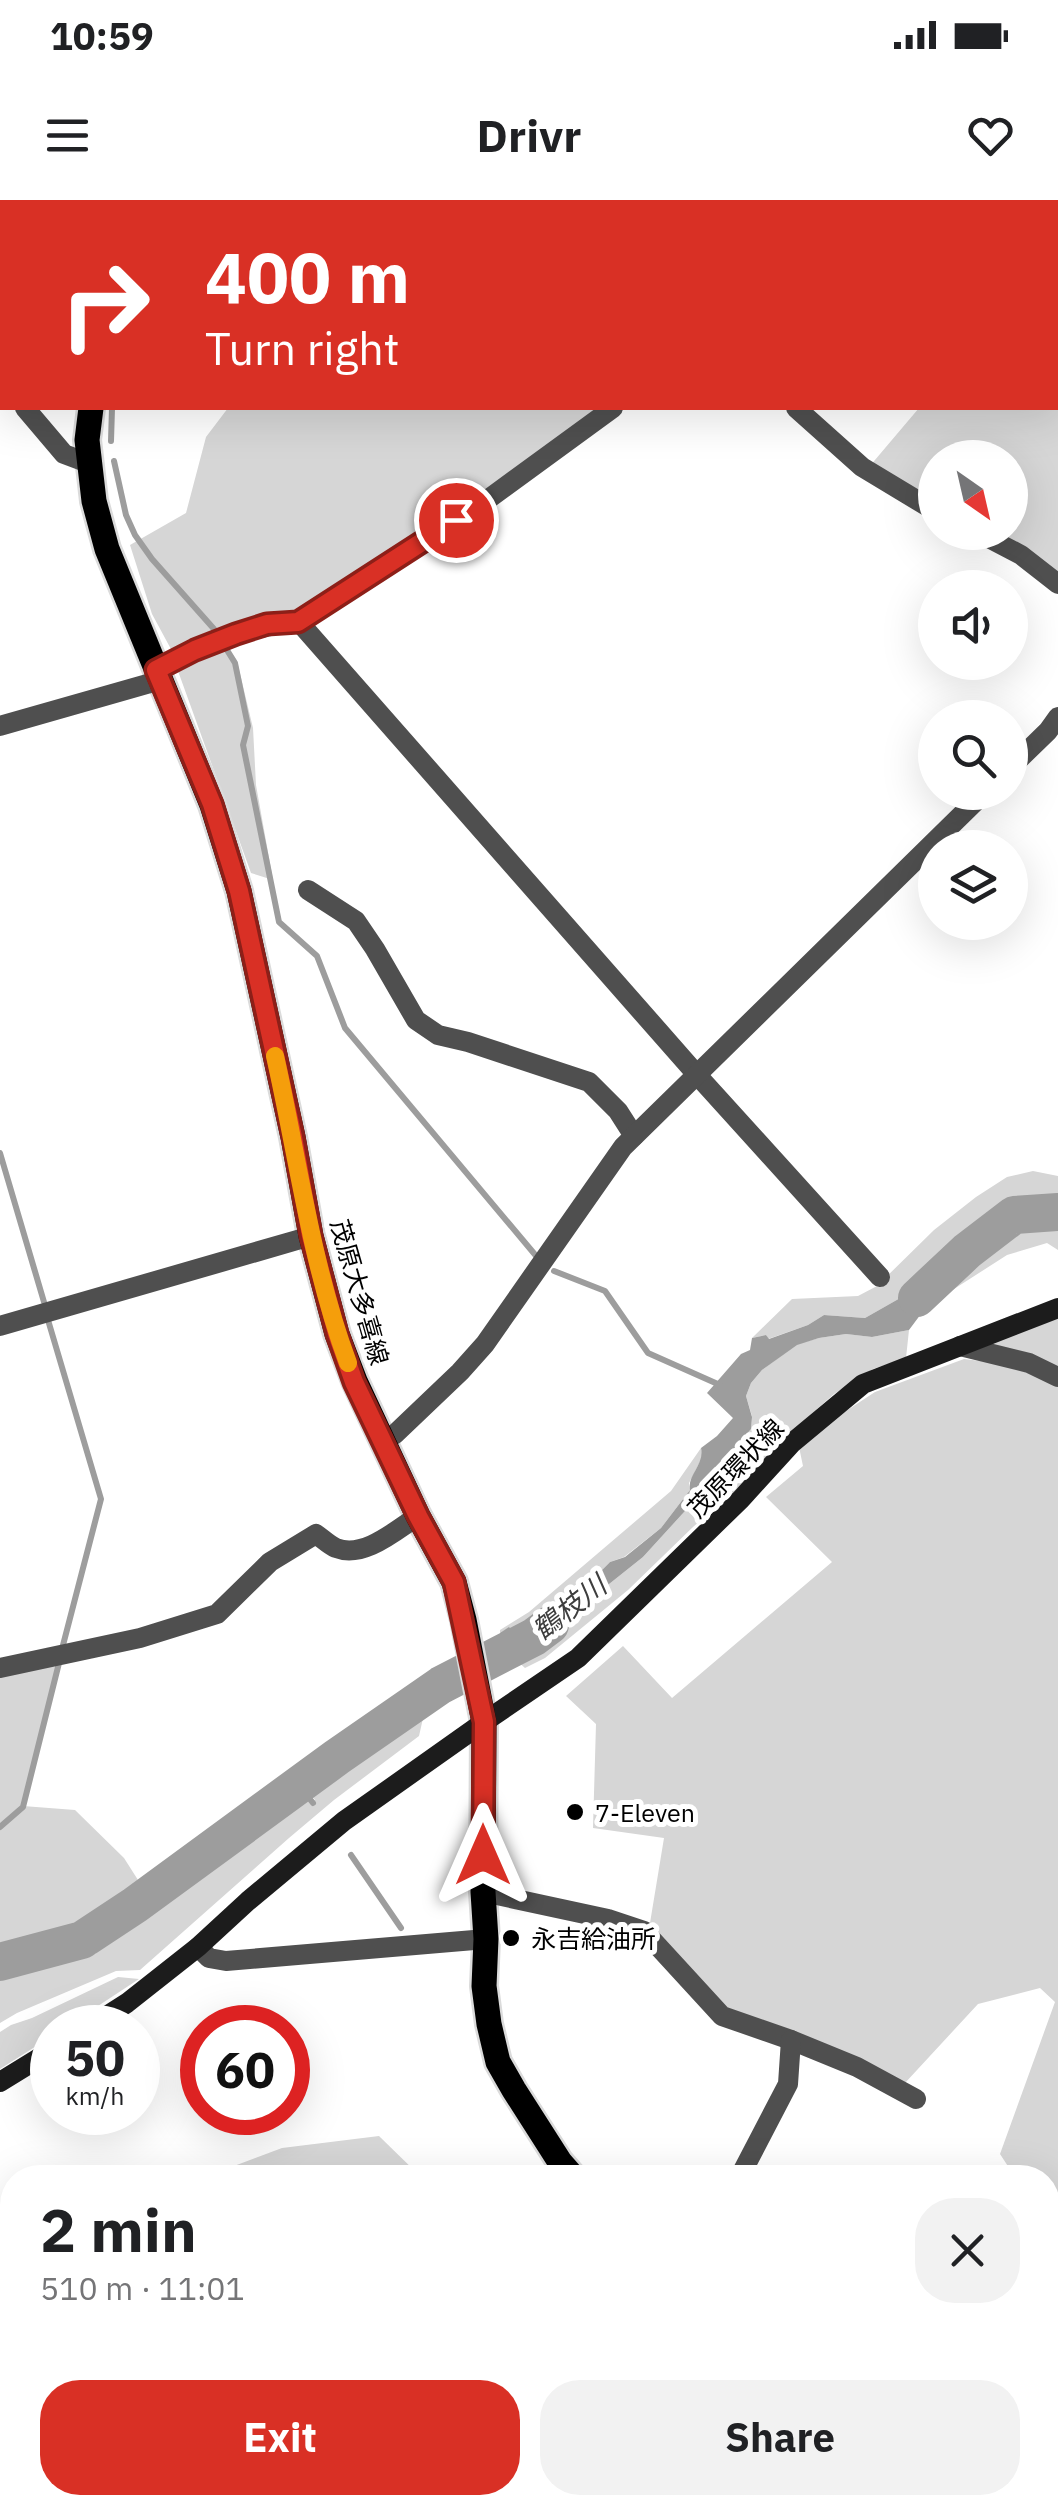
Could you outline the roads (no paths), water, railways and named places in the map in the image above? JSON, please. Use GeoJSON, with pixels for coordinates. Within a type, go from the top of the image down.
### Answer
{"type":"FeatureCollection","features":[{"type":"Feature","properties":{"kind":"main road","name":"茂原大多喜線"},"geometry":{"type":"LineString","coordinates":[[91,410],[87,440],[94,501],[108,549],[212,804],[239,891],[311,1236],[337,1334],[354,1382],[454,1582],[481,1710],[484,1986],[489,2024],[498,2062],[563,2165]]}},
{"type":"Feature","properties":{"kind":"main road","name":"茂原環状線"},"geometry":{"type":"LineString","coordinates":[[124,2005],[198,1948],[248,1901],[481,1710],[578,1658],[741,1500],[792,1442],[863,1384],[1058,1308]]}},
{"type":"Feature","properties":{"kind":"main road"},"geometry":{"type":"LineString","coordinates":[[0,2082],[30,2064]]}},
{"type":"Feature","properties":{"kind":"street"},"geometry":{"type":"LineString","coordinates":[[27,410],[64,454],[88,462]]}},
{"type":"Feature","properties":{"kind":"street"},"geometry":{"type":"LineString","coordinates":[[0,726],[159,675],[195,650],[236,634],[267,624],[298,622],[487,500],[610,410]]}},
{"type":"Feature","properties":{"kind":"street"},"geometry":{"type":"LineString","coordinates":[[798,410],[862,466],[918,501]]}},
{"type":"Feature","properties":{"kind":"street"},"geometry":{"type":"LineString","coordinates":[[1010,550],[1058,584]]}},
{"type":"Feature","properties":{"kind":"street"},"geometry":{"type":"LineString","coordinates":[[298,622],[880,1278]]}},
{"type":"Feature","properties":{"kind":"street"},"geometry":{"type":"LineString","coordinates":[[1028,750],[1058,717]]}},
{"type":"Feature","properties":{"kind":"street"},"geometry":{"type":"LineString","coordinates":[[383,1442],[485,1344],[622,1147],[967,810]]}},
{"type":"Feature","properties":{"kind":"street"},"geometry":{"type":"LineString","coordinates":[[308,890],[356,921],[416,1020],[438,1035],[589,1082],[612,1103],[634,1136]]}},
{"type":"Feature","properties":{"kind":"street"},"geometry":{"type":"LineString","coordinates":[[0,1326],[311,1236]]}},
{"type":"Feature","properties":{"kind":"street"},"geometry":{"type":"LineString","coordinates":[[960,1346],[1029,1363],[1058,1377]]}},
{"type":"Feature","properties":{"kind":"street"},"geometry":{"type":"LineString","coordinates":[[0,1668],[140,1638],[217,1614],[270,1562],[316,1534],[336,1548],[352,1550],[368,1547],[418,1516]]}},
{"type":"Feature","properties":{"kind":"street"},"geometry":{"type":"LineString","coordinates":[[483,1892],[608,1919],[644,1931],[722,2016],[857,2067],[916,2099]]}},
{"type":"Feature","properties":{"kind":"street"},"geometry":{"type":"LineString","coordinates":[[198,1948],[209,1958],[226,1961],[486,1939]]}},
{"type":"Feature","properties":{"kind":"street"},"geometry":{"type":"LineString","coordinates":[[746,2165],[788,2084],[792,2040]]}},
{"type":"Feature","properties":{"kind":"water"},"geometry":{"type":"Polygon","coordinates":[[[949,1261],[956,1267],[909,1330],[872,1337],[846,1334],[819,1338],[797,1345],[762,1370],[746,1396],[751,1429],[725,1460],[727,1465],[643,1557],[515,1659],[503,1647],[500,1633],[509,1627],[514,1633],[528,1634],[543,1626],[594,1588],[599,1573],[610,1562],[625,1557],[661,1528],[690,1490],[701,1448],[733,1418],[707,1393],[741,1354],[750,1350],[752,1338],[766,1335],[769,1339],[824,1315],[865,1318],[909,1293],[949,1261]]]}},
{"type":"Feature","properties":{"kind":"waterway"},"geometry":{"type":"LineString","coordinates":[[111,441],[112,410]]}},
{"type":"Feature","properties":{"kind":"waterway"},"geometry":{"type":"LineString","coordinates":[[114,461],[126,515],[135,535],[214,629],[235,663],[248,726],[243,745],[279,922],[317,956],[345,1028],[537,1257]]}},
{"type":"Feature","properties":{"kind":"waterway"},"geometry":{"type":"LineString","coordinates":[[0,1153],[44,1302]]}},
{"type":"Feature","properties":{"kind":"waterway","name":"鶴枝川"},"geometry":{"type":"LineString","coordinates":[[917,1298],[967,1251],[1014,1215],[1058,1212]]}},
{"type":"Feature","properties":{"kind":"waterway"},"geometry":{"type":"LineString","coordinates":[[554,1271],[605,1291],[648,1353],[720,1385]]}},
{"type":"Feature","properties":{"kind":"waterway"},"geometry":{"type":"LineString","coordinates":[[48,1320],[101,1499],[62,1649]]}},
{"type":"Feature","properties":{"kind":"waterway","name":"鶴枝川"},"geometry":{"type":"LineString","coordinates":[[0,1962],[82,1940],[441,1685],[550,1625]]}},
{"type":"Feature","properties":{"kind":"waterway"},"geometry":{"type":"LineString","coordinates":[[0,1827],[23,1807],[59,1663]]}},
{"type":"Feature","properties":{"kind":"waterway"},"geometry":{"type":"LineString","coordinates":[[299,1785],[313,1803]]}},
{"type":"Feature","properties":{"kind":"waterway"},"geometry":{"type":"LineString","coordinates":[[351,1855],[401,1928]]}},
{"type":"Feature","properties":{"kind":"place","name":"7-Eleven"},"geometry":{"type":"Point","coordinates":[575,1812]}},
{"type":"Feature","properties":{"kind":"place","name":"永吉給油所"},"geometry":{"type":"Point","coordinates":[511,1938]}}]}
